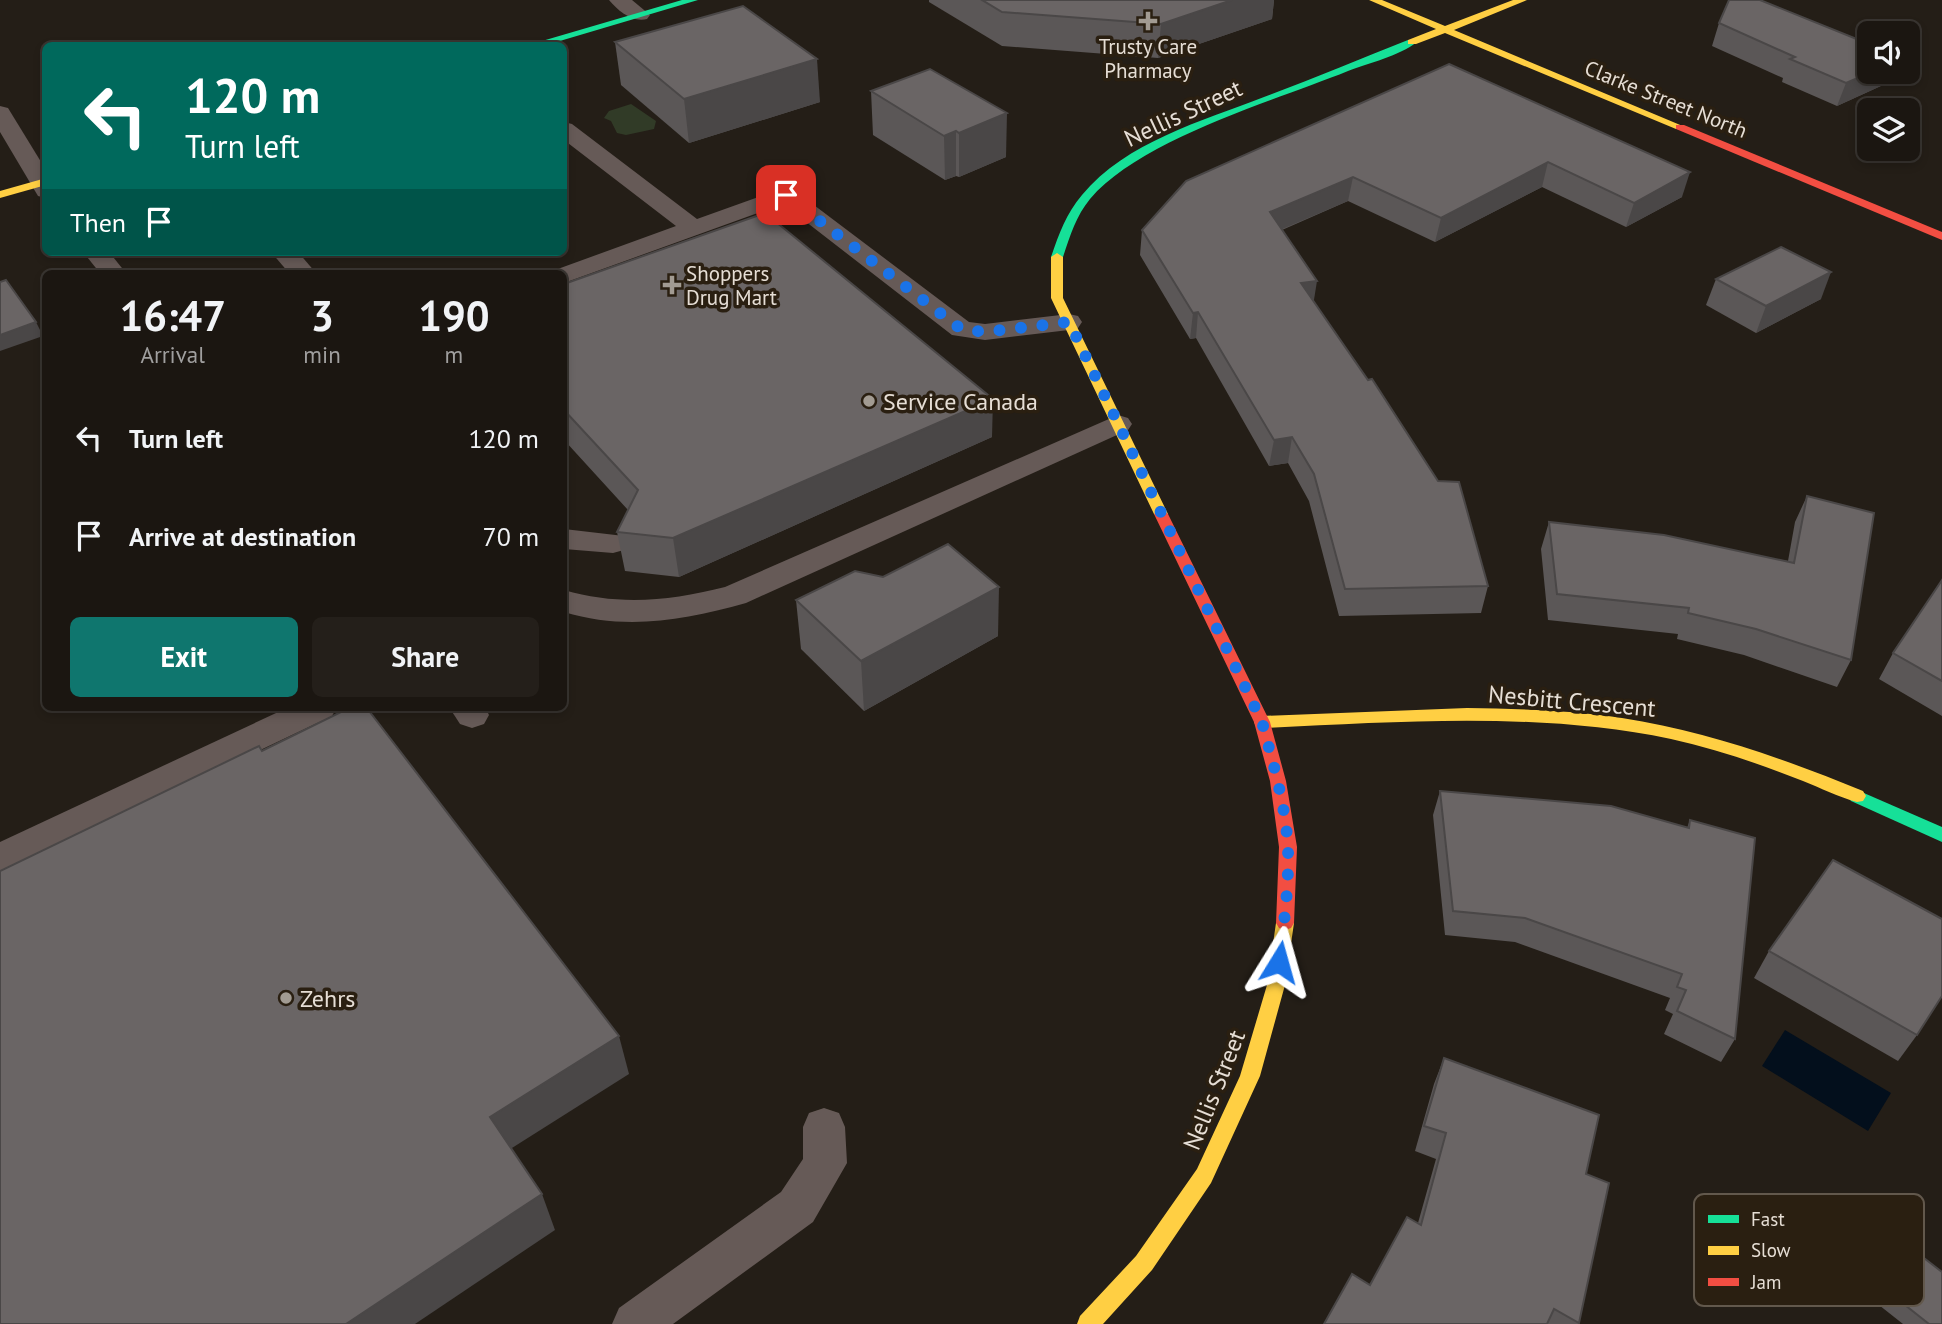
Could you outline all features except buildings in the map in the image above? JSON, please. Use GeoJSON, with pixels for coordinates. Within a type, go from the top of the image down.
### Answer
{"type":"FeatureCollection","features":[{"type":"Feature","properties":{"kind":"street"},"geometry":{"type":"LineString","coordinates":[[544,42],[693,0]]}},
{"type":"Feature","properties":{"kind":"street","name":"Clarke Street North"},"geometry":{"type":"LineString","coordinates":[[1374,0],[1942,236]]}},
{"type":"Feature","properties":{"kind":"street","name":"Nellis Street"},"geometry":{"type":"LineString","coordinates":[[1088,1324],[1144,1263],[1204,1176],[1250,1076],[1276,985],[1286,914],[1287,859],[1278,781],[1262,722],[1069,322],[1056,289],[1058,246],[1079,206],[1098,185],[1139,156],[1171,139],[1443,29],[1522,0]]}},
{"type":"Feature","properties":{"kind":"street"},"geometry":{"type":"LineString","coordinates":[[0,195],[42,185]]}},
{"type":"Feature","properties":{"kind":"street","name":"Nesbitt Crescent"},"geometry":{"type":"LineString","coordinates":[[1262,722],[1486,714],[1629,725],[1693,739],[1759,759],[1840,788],[1942,835]]}},
{"type":"Feature","properties":{"kind":"lane"},"geometry":{"type":"LineString","coordinates":[[619,0],[640,15]]}},
{"type":"Feature","properties":{"kind":"lane"},"geometry":{"type":"LineString","coordinates":[[2,122],[42,183]]}},
{"type":"Feature","properties":{"kind":"lane"},"geometry":{"type":"LineString","coordinates":[[567,131],[694,228]]}},
{"type":"Feature","properties":{"kind":"lane"},"geometry":{"type":"LineString","coordinates":[[0,161],[24,155]]}},
{"type":"Feature","properties":{"kind":"lane"},"geometry":{"type":"LineString","coordinates":[[567,274],[786,195],[961,329],[985,332],[1069,322]]}},
{"type":"Feature","properties":{"kind":"lane"},"geometry":{"type":"LineString","coordinates":[[99,256],[111,270]]}},
{"type":"Feature","properties":{"kind":"lane"},"geometry":{"type":"LineString","coordinates":[[288,256],[300,270]]}},
{"type":"Feature","properties":{"kind":"lane"},"geometry":{"type":"LineString","coordinates":[[567,602],[613,613],[638,615],[679,610],[735,595],[1118,424]]}},
{"type":"Feature","properties":{"kind":"lane"},"geometry":{"type":"LineString","coordinates":[[567,539],[613,543]]}},
{"type":"Feature","properties":{"kind":"lane"},"geometry":{"type":"LineString","coordinates":[[0,859],[312,711]]}},
{"type":"Feature","properties":{"kind":"lane"},"geometry":{"type":"LineString","coordinates":[[635,1324],[797,1207],[825,1163],[824,1127]]}},
{"type":"Feature","properties":{"kind":"green space"},"geometry":{"type":"Polygon","coordinates":[[[631,104],[656,121],[654,129],[626,135],[617,133],[611,121],[604,118],[609,111],[631,104]]]}},
{"type":"Feature","properties":{"kind":"water"},"geometry":{"type":"Polygon","coordinates":[[[1785,1030],[1891,1093],[1868,1131],[1762,1066],[1785,1030]]]}},
{"type":"Feature","properties":{"kind":"traffic: fast"},"geometry":{"type":"LineString","coordinates":[[544,42],[693,0]]}},
{"type":"Feature","properties":{"kind":"traffic: fast"},"geometry":{"type":"LineString","coordinates":[[1057,257],[1068,224],[1086,197],[1111,174],[1140,154],[1206,123],[1412,42]]}},
{"type":"Feature","properties":{"kind":"traffic: fast"},"geometry":{"type":"LineString","coordinates":[[1857,796],[1942,835]]}},
{"type":"Feature","properties":{"kind":"traffic: slow"},"geometry":{"type":"LineString","coordinates":[[1374,0],[1680,127]]}},
{"type":"Feature","properties":{"kind":"traffic: slow"},"geometry":{"type":"LineString","coordinates":[[1412,42],[1522,0]]}},
{"type":"Feature","properties":{"kind":"traffic: slow"},"geometry":{"type":"LineString","coordinates":[[0,195],[42,182]]}},
{"type":"Feature","properties":{"kind":"traffic: slow"},"geometry":{"type":"LineString","coordinates":[[1057,257],[1057,298],[1161,514]]}},
{"type":"Feature","properties":{"kind":"traffic: slow"},"geometry":{"type":"LineString","coordinates":[[1262,722],[1467,714],[1570,718],[1621,724],[1671,733],[1742,752],[1857,796]]}},
{"type":"Feature","properties":{"kind":"traffic: slow"},"geometry":{"type":"LineString","coordinates":[[1088,1324],[1144,1263],[1204,1176],[1250,1076],[1276,985],[1285,923]]}},
{"type":"Feature","properties":{"kind":"traffic: jam"},"geometry":{"type":"LineString","coordinates":[[1680,127],[1942,236]]}},
{"type":"Feature","properties":{"kind":"traffic: jam"},"geometry":{"type":"LineString","coordinates":[[1161,514],[1262,722],[1278,781],[1288,847],[1285,923]]}},
{"type":"Feature","properties":{"kind":"place","name":"Trusty Care Pharmacy"},"geometry":{"type":"Point","coordinates":[1148,21]}},
{"type":"Feature","properties":{"kind":"place","name":"Shoppers Drug Mart"},"geometry":{"type":"Point","coordinates":[672,285]}},
{"type":"Feature","properties":{"kind":"place","name":"Service Canada"},"geometry":{"type":"Point","coordinates":[869,401]}},
{"type":"Feature","properties":{"kind":"place","name":"Zehrs"},"geometry":{"type":"Point","coordinates":[286,998]}},
{"type":"Feature","properties":{"kind":"route"},"geometry":{"type":"LineString","coordinates":[[786,195],[961,329],[985,332],[1069,322],[1262,722],[1278,781],[1288,847],[1286,914],[1279,962]]}}]}
